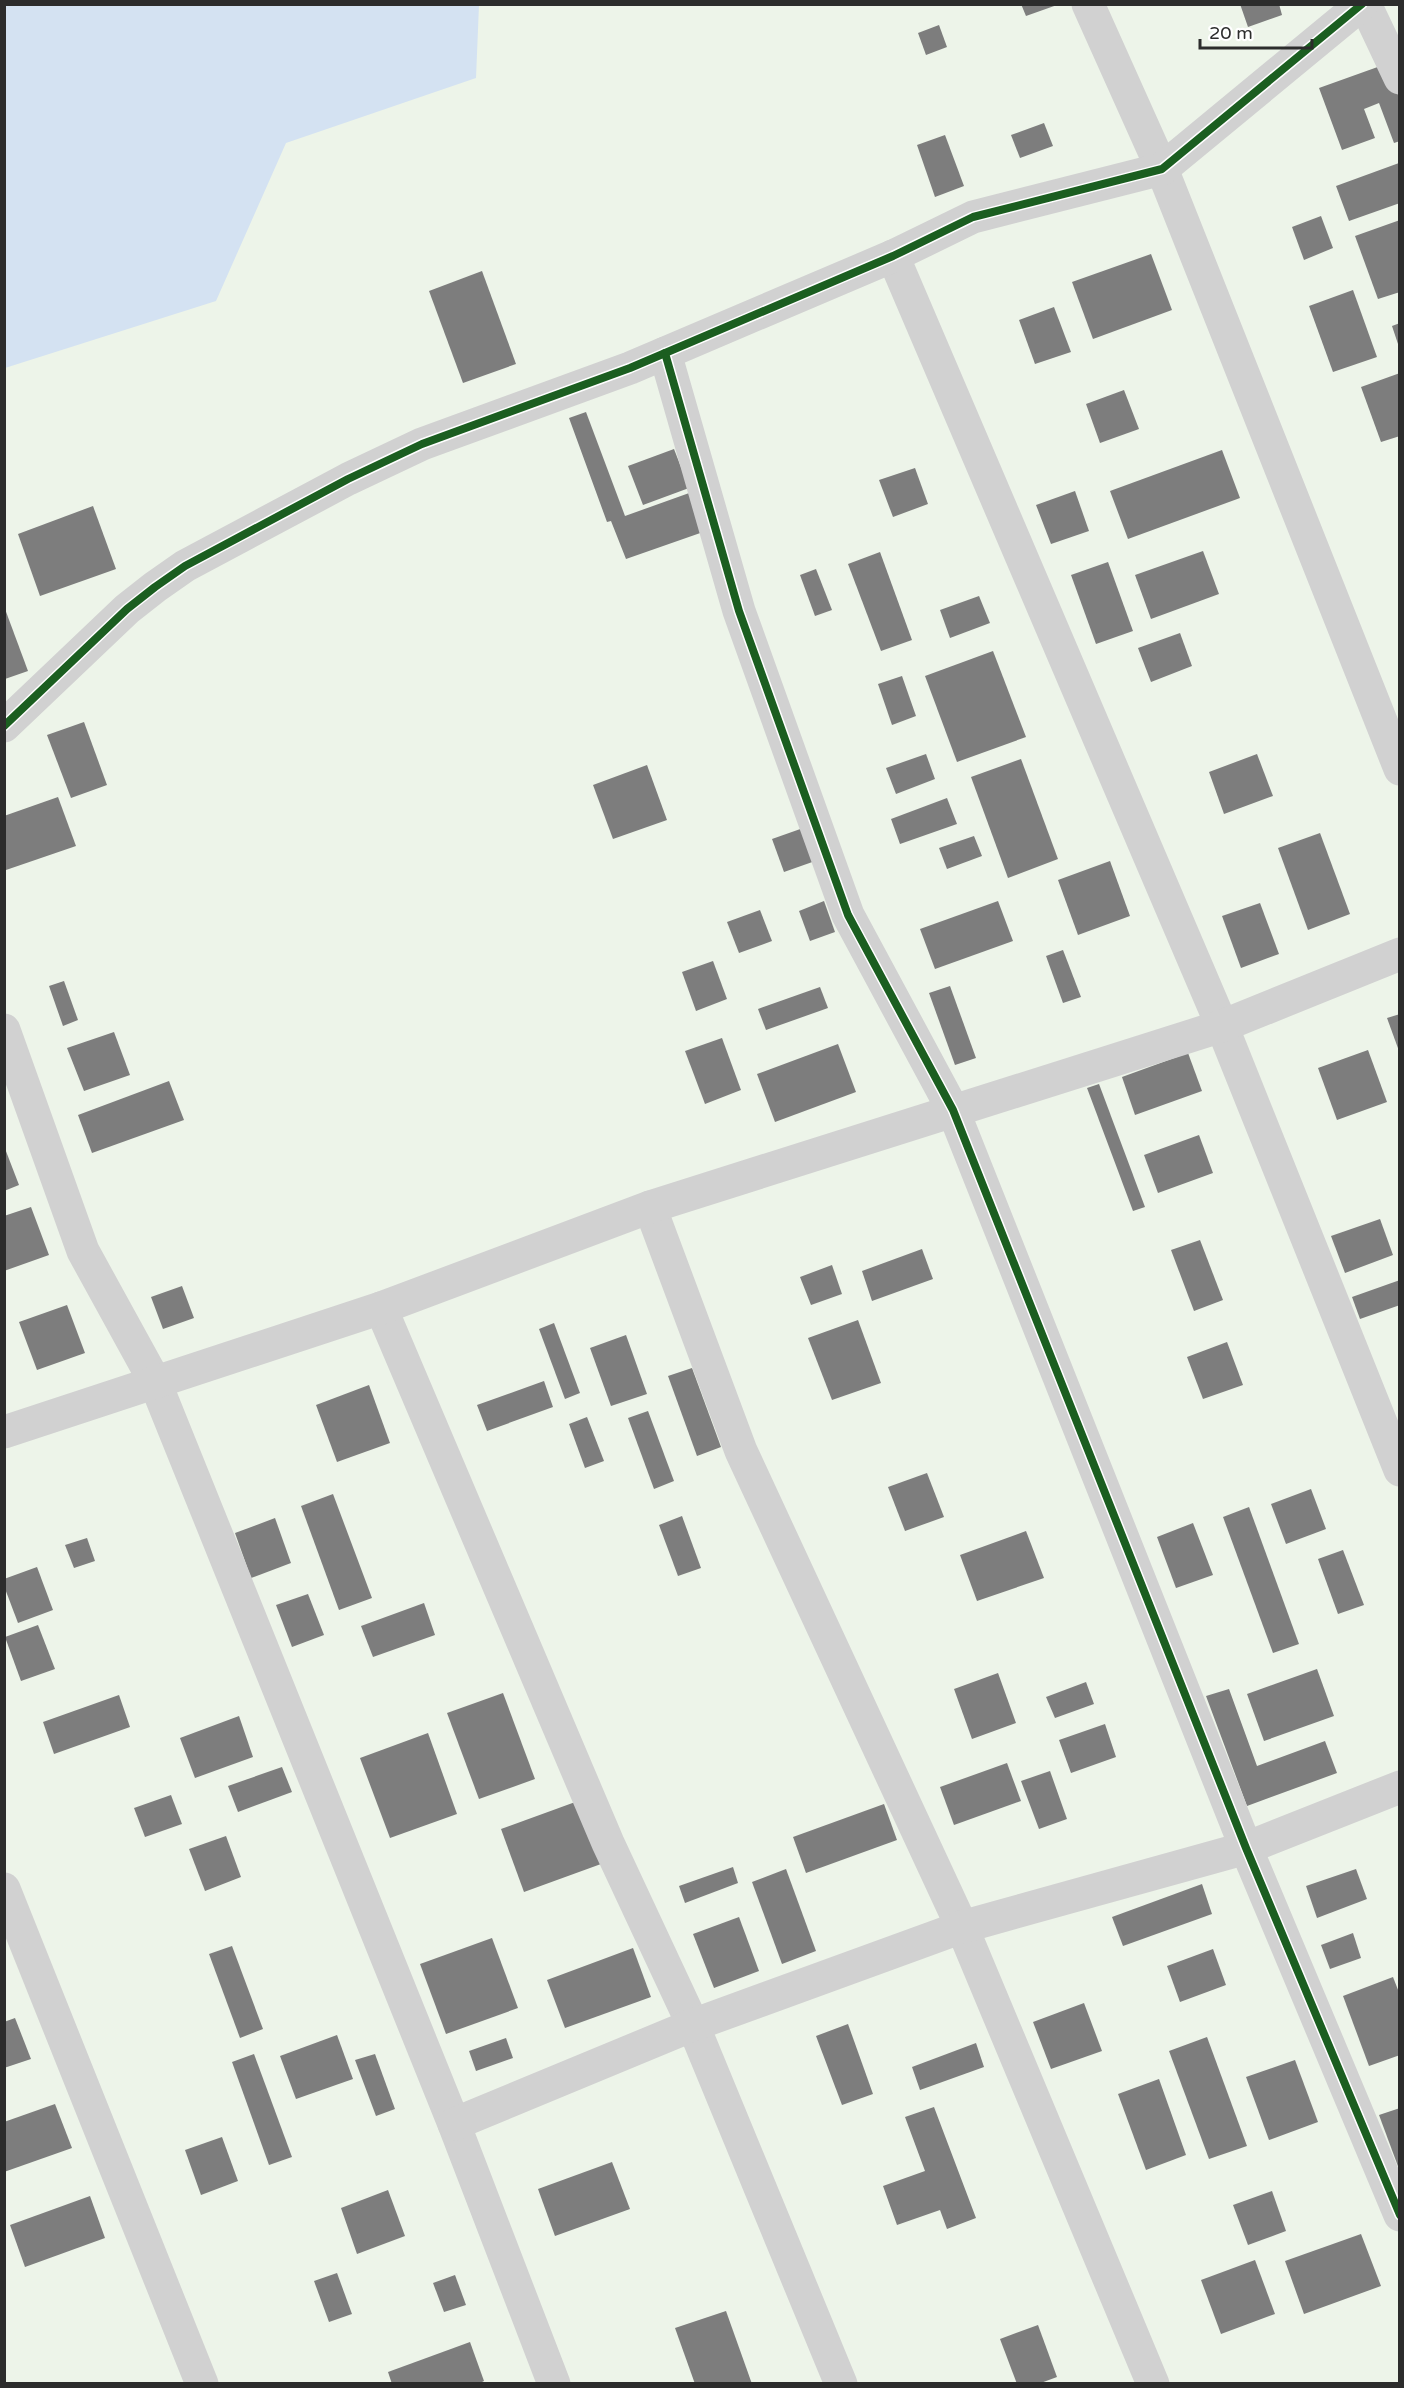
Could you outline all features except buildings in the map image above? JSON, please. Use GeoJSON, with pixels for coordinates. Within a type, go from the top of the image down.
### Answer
{"type":"FeatureCollection","features":[{"type":"Feature","properties":{"kind":"street"},"geometry":{"type":"LineString","coordinates":[[1088,4],[1162,170],[1400,769]]}},
{"type":"Feature","properties":{"kind":"street"},"geometry":{"type":"LineString","coordinates":[[4,726],[127,609],[185,566],[348,479],[422,444],[665,353],[892,256],[973,217],[1162,170],[1364,4],[1400,78]]}},
{"type":"Feature","properties":{"kind":"street"},"geometry":{"type":"LineString","coordinates":[[892,256],[1222,1026],[1400,1470]]}},
{"type":"Feature","properties":{"kind":"street"},"geometry":{"type":"LineString","coordinates":[[665,353],[739,611],[848,915],[953,1110],[1246,1848],[1400,2215]]}},
{"type":"Feature","properties":{"kind":"street"},"geometry":{"type":"LineString","coordinates":[[4,1432],[381,1308],[650,1207],[1222,1026],[1400,954]]}},
{"type":"Feature","properties":{"kind":"street"},"geometry":{"type":"LineString","coordinates":[[4,1030],[83,1251],[155,1382],[454,2124],[554,2384]]}},
{"type":"Feature","properties":{"kind":"street"},"geometry":{"type":"LineString","coordinates":[[650,1207],[741,1451],[962,1927],[1153,2384]]}},
{"type":"Feature","properties":{"kind":"street"},"geometry":{"type":"LineString","coordinates":[[381,1308],[608,1843],[693,2025],[841,2384]]}},
{"type":"Feature","properties":{"kind":"street"},"geometry":{"type":"LineString","coordinates":[[454,2124],[693,2025],[962,1927],[1246,1848],[1400,1787]]}},
{"type":"Feature","properties":{"kind":"street"},"geometry":{"type":"LineString","coordinates":[[4,1889],[202,2384]]}},
{"type":"Feature","properties":{"kind":"shaded area"},"geometry":{"type":"Polygon","coordinates":[[[5,5],[1399,5],[1399,2383],[5,2383],[5,5]]]}},
{"type":"Feature","properties":{"kind":"water"},"geometry":{"type":"Polygon","coordinates":[[[5,4],[479,5],[476,78],[286,143],[216,301],[5,368],[5,4]]]}},
{"type":"Feature","properties":{"kind":"cycle path"},"geometry":{"type":"LineString","coordinates":[[4,726],[127,609],[155,587],[185,566],[348,479],[422,444],[630,368],[893,256],[973,217],[1162,169],[1362,4]]}},
{"type":"Feature","properties":{"kind":"cycle path"},"geometry":{"type":"LineString","coordinates":[[665,353],[739,611],[848,915],[953,1110],[1246,1848],[1400,2215]]}}]}
